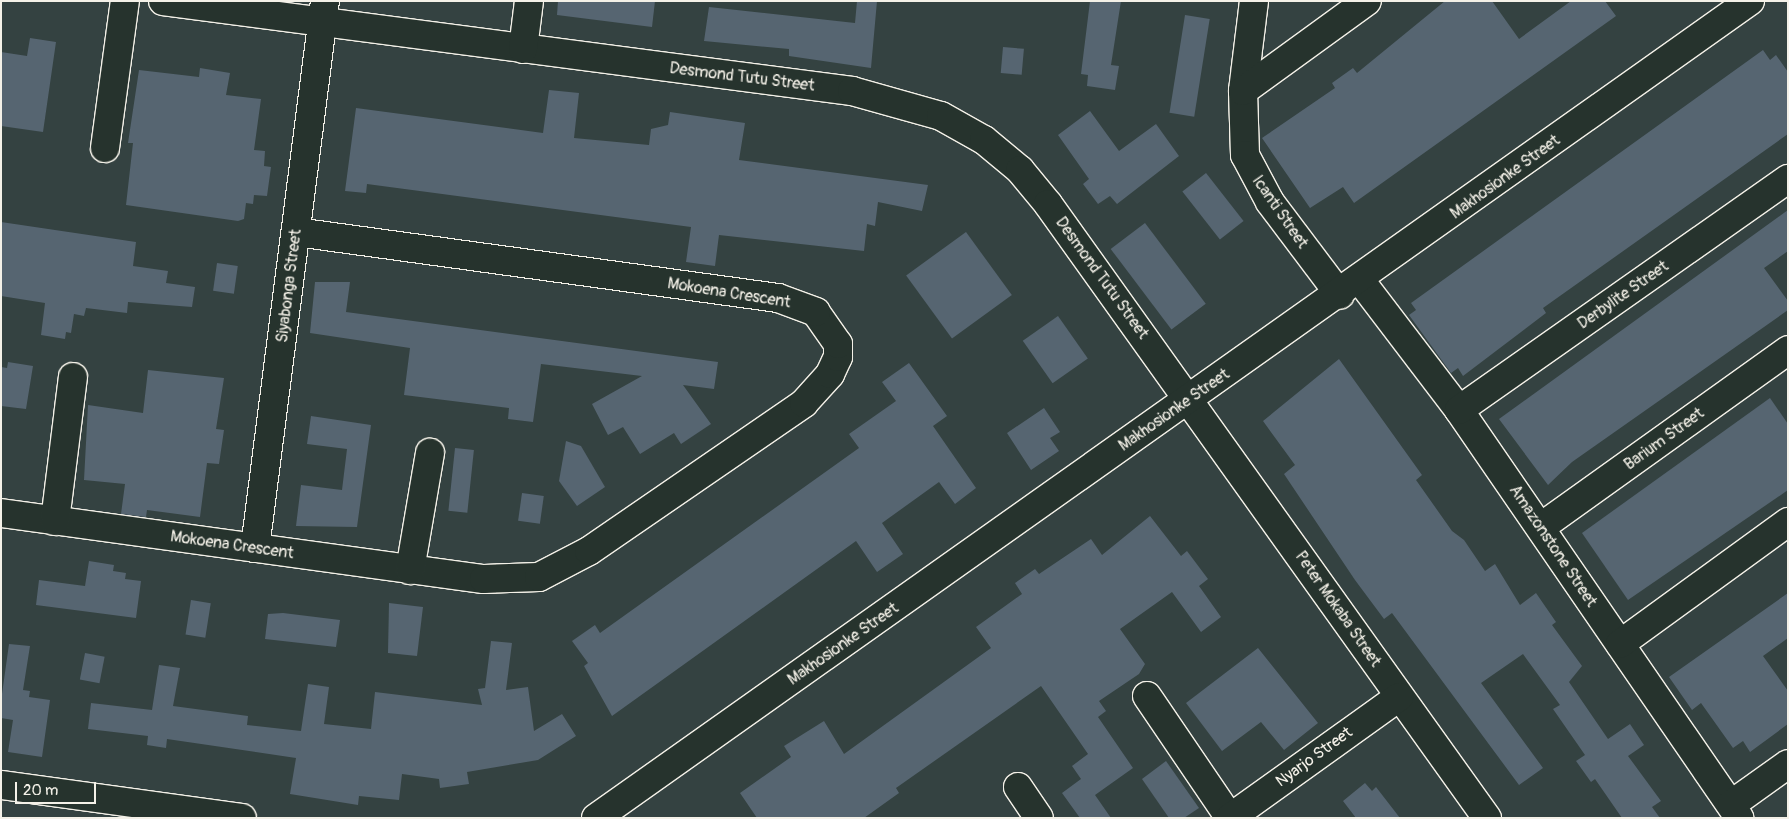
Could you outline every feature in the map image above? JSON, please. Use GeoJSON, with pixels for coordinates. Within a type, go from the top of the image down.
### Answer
{"type":"FeatureCollection","features":[{"type":"Feature","properties":{"kind":"street"},"geometry":{"type":"LineString","coordinates":[[105,148],[125,1]]}},
{"type":"Feature","properties":{"kind":"street","name":"Desmond Tutu Street"},"geometry":{"type":"LineString","coordinates":[[163,1],[324,12],[523,49],[852,92],[941,116],[984,140],[1020,170],[1191,398]]}},
{"type":"Feature","properties":{"kind":"street"},"geometry":{"type":"LineString","coordinates":[[523,49],[529,1]]}},
{"type":"Feature","properties":{"kind":"street","name":"Icanti Street"},"geometry":{"type":"LineString","coordinates":[[1254,1],[1243,91],[1245,155],[1255,179],[1350,288]]}},
{"type":"Feature","properties":{"kind":"street"},"geometry":{"type":"LineString","coordinates":[[1243,91],[1367,1]]}},
{"type":"Feature","properties":{"kind":"street","name":"Makhosionke Street"},"geometry":{"type":"LineString","coordinates":[[596,818],[1350,288],[1750,1]]}},
{"type":"Feature","properties":{"kind":"street","name":"Siyabonga Street"},"geometry":{"type":"LineString","coordinates":[[255,548],[324,12]]}},
{"type":"Feature","properties":{"kind":"street","name":"Derbylite Street"},"geometry":{"type":"LineString","coordinates":[[1459,410],[1788,179]]}},
{"type":"Feature","properties":{"kind":"street","name":"Mokoena Crescent"},"geometry":{"type":"LineString","coordinates":[[1,513],[410,570],[514,580],[564,566],[804,403],[830,374],[838,344],[816,312],[778,298],[296,232]]}},
{"type":"Feature","properties":{"kind":"street","name":"Amazonstone Street"},"geometry":{"type":"LineString","coordinates":[[1350,288],[1459,410],[1736,811]]}},
{"type":"Feature","properties":{"kind":"street","name":"Barium Street"},"geometry":{"type":"LineString","coordinates":[[1541,527],[1788,350]]}},
{"type":"Feature","properties":{"kind":"street"},"geometry":{"type":"LineString","coordinates":[[55,521],[73,377]]}},
{"type":"Feature","properties":{"kind":"street","name":"Peter Mokaba Street"},"geometry":{"type":"LineString","coordinates":[[1191,398],[1399,697],[1488,818]]}},
{"type":"Feature","properties":{"kind":"street"},"geometry":{"type":"LineString","coordinates":[[410,570],[430,453]]}},
{"type":"Feature","properties":{"kind":"street"},"geometry":{"type":"LineString","coordinates":[[1620,644],[1788,522]]}},
{"type":"Feature","properties":{"kind":"street","name":"Nyarjo Street"},"geometry":{"type":"LineString","coordinates":[[1147,696],[1230,818],[1399,697]]}},
{"type":"Feature","properties":{"kind":"street"},"geometry":{"type":"LineString","coordinates":[[1736,811],[1788,764]]}},
{"type":"Feature","properties":{"kind":"street"},"geometry":{"type":"LineString","coordinates":[[1,785],[242,818]]}},
{"type":"Feature","properties":{"kind":"street"},"geometry":{"type":"LineString","coordinates":[[1018,788],[1039,818]]}},
{"type":"Feature","properties":{"kind":"building"},"geometry":{"type":"Polygon","coordinates":[[[558,1],[655,1],[652,27],[557,15],[558,1]]]}},
{"type":"Feature","properties":{"kind":"building"},"geometry":{"type":"Polygon","coordinates":[[[857,1],[877,1],[871,68],[789,56],[789,49],[704,41],[709,7],[855,23],[857,1]]]}},
{"type":"Feature","properties":{"kind":"building"},"geometry":{"type":"Polygon","coordinates":[[[1090,1],[1121,1],[1111,65],[1119,66],[1115,90],[1087,86],[1088,75],[1081,74],[1090,1]]]}},
{"type":"Feature","properties":{"kind":"building"},"geometry":{"type":"Polygon","coordinates":[[[1445,1],[1492,1],[1519,39],[1571,1],[1605,1],[1616,16],[1354,203],[1343,187],[1310,208],[1262,138],[1335,88],[1332,83],[1353,68],[1357,73],[1445,1]]]}},
{"type":"Feature","properties":{"kind":"building"},"geometry":{"type":"Polygon","coordinates":[[[1185,15],[1210,19],[1194,117],[1170,113],[1185,15]]]}},
{"type":"Feature","properties":{"kind":"building"},"geometry":{"type":"Polygon","coordinates":[[[30,38],[56,42],[43,132],[1,126],[1,52],[27,56],[30,38]]]}},
{"type":"Feature","properties":{"kind":"building"},"geometry":{"type":"Polygon","coordinates":[[[1003,47],[1024,49],[1022,75],[1001,73],[1003,47]]]}},
{"type":"Feature","properties":{"kind":"building"},"geometry":{"type":"Polygon","coordinates":[[[1763,50],[1770,60],[1776,55],[1788,72],[1788,134],[1543,308],[1546,313],[1463,376],[1458,368],[1451,373],[1409,315],[1416,310],[1411,303],[1763,50]]]}},
{"type":"Feature","properties":{"kind":"building"},"geometry":{"type":"Polygon","coordinates":[[[200,68],[230,73],[226,95],[261,99],[254,150],[265,151],[264,166],[271,167],[267,196],[254,195],[253,204],[246,203],[244,219],[238,221],[126,205],[133,143],[128,143],[139,70],[199,77],[200,68]]]}},
{"type":"Feature","properties":{"kind":"building"},"geometry":{"type":"Polygon","coordinates":[[[549,90],[579,93],[574,138],[649,145],[651,129],[668,125],[670,112],[745,123],[739,160],[928,185],[922,211],[878,202],[875,226],[867,224],[864,251],[719,235],[715,266],[686,262],[691,227],[367,184],[366,193],[345,191],[356,108],[543,133],[549,90]]]}},
{"type":"Feature","properties":{"kind":"building"},"geometry":{"type":"Polygon","coordinates":[[[1090,111],[1119,151],[1156,124],[1179,156],[1117,204],[1110,196],[1098,204],[1083,184],[1089,179],[1058,135],[1090,111]]]}},
{"type":"Feature","properties":{"kind":"building"},"geometry":{"type":"Polygon","coordinates":[[[1206,173],[1244,221],[1220,240],[1182,191],[1206,173]]]}},
{"type":"Feature","properties":{"kind":"building"},"geometry":{"type":"Polygon","coordinates":[[[1788,210],[1788,251],[1764,268],[1788,301],[1788,310],[1572,462],[1548,485],[1499,419],[1788,210]]]}},
{"type":"Feature","properties":{"kind":"building"},"geometry":{"type":"Polygon","coordinates":[[[1,222],[136,242],[133,266],[168,271],[166,283],[195,287],[192,307],[128,302],[127,313],[86,308],[84,316],[74,314],[71,333],[66,332],[65,339],[41,335],[45,303],[1,296],[1,222]]]}},
{"type":"Feature","properties":{"kind":"building"},"geometry":{"type":"Polygon","coordinates":[[[1145,223],[1206,304],[1171,330],[1111,249],[1145,223]]]}},
{"type":"Feature","properties":{"kind":"building"},"geometry":{"type":"Polygon","coordinates":[[[966,232],[1012,295],[952,339],[906,275],[966,232]]]}},
{"type":"Feature","properties":{"kind":"building"},"geometry":{"type":"Polygon","coordinates":[[[217,263],[238,266],[234,294],[213,291],[217,263]]]}},
{"type":"Feature","properties":{"kind":"building"},"geometry":{"type":"Polygon","coordinates":[[[315,282],[350,282],[346,312],[718,362],[714,389],[683,385],[711,424],[681,444],[674,433],[640,454],[623,427],[608,435],[592,404],[642,376],[541,364],[533,422],[508,419],[509,408],[404,395],[410,348],[310,333],[315,282]]]}},
{"type":"Feature","properties":{"kind":"building"},"geometry":{"type":"Polygon","coordinates":[[[1058,316],[1088,359],[1053,383],[1023,341],[1058,316]]]}},
{"type":"Feature","properties":{"kind":"building"},"geometry":{"type":"Polygon","coordinates":[[[1339,359],[1422,475],[1416,480],[1452,531],[1464,540],[1485,571],[1495,564],[1520,605],[1536,593],[1556,622],[1552,625],[1582,666],[1569,682],[1608,739],[1630,724],[1644,745],[1628,756],[1661,801],[1652,807],[1660,818],[1622,818],[1595,779],[1591,782],[1576,761],[1585,755],[1553,709],[1560,705],[1523,654],[1481,683],[1543,768],[1519,785],[1392,613],[1384,619],[1355,580],[1284,474],[1295,465],[1263,421],[1339,359]]]}},
{"type":"Feature","properties":{"kind":"building"},"geometry":{"type":"Polygon","coordinates":[[[8,362],[33,366],[26,409],[1,406],[1,367],[7,368],[8,362]]]}},
{"type":"Feature","properties":{"kind":"building"},"geometry":{"type":"Polygon","coordinates":[[[909,363],[947,416],[933,426],[976,488],[955,504],[939,482],[882,523],[903,554],[877,572],[856,541],[612,716],[584,666],[588,663],[572,641],[595,625],[600,633],[859,448],[849,434],[896,401],[882,382],[909,363]]]}},
{"type":"Feature","properties":{"kind":"building"},"geometry":{"type":"Polygon","coordinates":[[[148,370],[224,378],[216,429],[224,430],[219,464],[207,463],[200,517],[147,510],[146,517],[121,514],[125,484],[84,480],[88,405],[143,413],[148,370]]]}},
{"type":"Feature","properties":{"kind":"building"},"geometry":{"type":"Polygon","coordinates":[[[1770,398],[1788,424],[1788,490],[1628,600],[1582,533],[1770,398]]]}},
{"type":"Feature","properties":{"kind":"building"},"geometry":{"type":"Polygon","coordinates":[[[1044,408],[1060,432],[1050,438],[1059,451],[1031,470],[1007,433],[1044,408]]]}},
{"type":"Feature","properties":{"kind":"building"},"geometry":{"type":"Polygon","coordinates":[[[311,416],[371,425],[357,527],[296,526],[301,485],[342,490],[347,449],[307,444],[311,416]]]}},
{"type":"Feature","properties":{"kind":"building"},"geometry":{"type":"Polygon","coordinates":[[[566,441],[581,446],[605,487],[577,506],[559,481],[566,441]]]}},
{"type":"Feature","properties":{"kind":"building"},"geometry":{"type":"Polygon","coordinates":[[[455,448],[474,450],[467,513],[448,511],[455,448]]]}},
{"type":"Feature","properties":{"kind":"building"},"geometry":{"type":"Polygon","coordinates":[[[522,493],[544,496],[540,524],[518,521],[522,493]]]}},
{"type":"Feature","properties":{"kind":"building"},"geometry":{"type":"Polygon","coordinates":[[[1150,516],[1181,556],[1187,551],[1208,579],[1199,586],[1221,617],[1201,632],[1172,592],[1120,629],[1145,664],[1139,674],[1099,701],[1106,711],[1098,717],[1133,768],[1095,795],[1111,818],[1080,818],[1062,793],[1081,779],[1072,766],[1088,754],[1041,686],[896,788],[899,793],[864,818],[757,818],[740,793],[791,757],[784,746],[824,721],[844,754],[991,648],[976,627],[1022,594],[1015,583],[1035,569],[1039,574],[1091,539],[1102,555],[1150,516]]]}},
{"type":"Feature","properties":{"kind":"building"},"geometry":{"type":"Polygon","coordinates":[[[89,561],[114,565],[113,571],[126,573],[125,579],[141,581],[136,618],[36,605],[39,580],[85,586],[89,561]]]}},
{"type":"Feature","properties":{"kind":"building"},"geometry":{"type":"Polygon","coordinates":[[[1788,593],[1788,638],[1763,656],[1788,691],[1788,724],[1750,752],[1743,741],[1733,748],[1701,703],[1692,710],[1669,677],[1788,593]]]}},
{"type":"Feature","properties":{"kind":"building"},"geometry":{"type":"Polygon","coordinates":[[[191,600],[211,603],[205,638],[186,635],[191,600]]]}},
{"type":"Feature","properties":{"kind":"building"},"geometry":{"type":"Polygon","coordinates":[[[389,603],[423,607],[417,656],[388,653],[389,603]]]}},
{"type":"Feature","properties":{"kind":"building"},"geometry":{"type":"Polygon","coordinates":[[[283,613],[340,620],[336,647],[265,639],[268,614],[283,613]]]}},
{"type":"Feature","properties":{"kind":"building"},"geometry":{"type":"Polygon","coordinates":[[[491,641],[512,643],[506,690],[528,687],[534,731],[562,714],[576,736],[538,760],[467,772],[469,784],[440,788],[439,779],[402,774],[399,800],[359,796],[358,805],[290,794],[296,758],[167,739],[166,748],[147,745],[148,736],[88,729],[91,703],[152,710],[159,665],[180,668],[173,706],[248,716],[247,725],[301,731],[308,684],[329,687],[324,724],[371,729],[375,692],[482,705],[478,689],[485,688],[491,641]]]}},
{"type":"Feature","properties":{"kind":"building"},"geometry":{"type":"Polygon","coordinates":[[[9,644],[30,646],[23,690],[30,691],[29,697],[50,700],[42,757],[8,752],[13,720],[1,718],[1,701],[9,644]]]}},
{"type":"Feature","properties":{"kind":"building"},"geometry":{"type":"Polygon","coordinates":[[[1258,648],[1318,723],[1284,750],[1261,722],[1222,751],[1186,703],[1258,648]]]}},
{"type":"Feature","properties":{"kind":"building"},"geometry":{"type":"Polygon","coordinates":[[[85,653],[105,657],[99,683],[80,680],[85,653]]]}},
{"type":"Feature","properties":{"kind":"building"},"geometry":{"type":"Polygon","coordinates":[[[1166,761],[1199,808],[1184,818],[1169,818],[1142,779],[1166,761]]]}},
{"type":"Feature","properties":{"kind":"building"},"geometry":{"type":"Polygon","coordinates":[[[1365,783],[1372,791],[1376,787],[1400,818],[1356,818],[1343,801],[1365,783]]]}}]}
